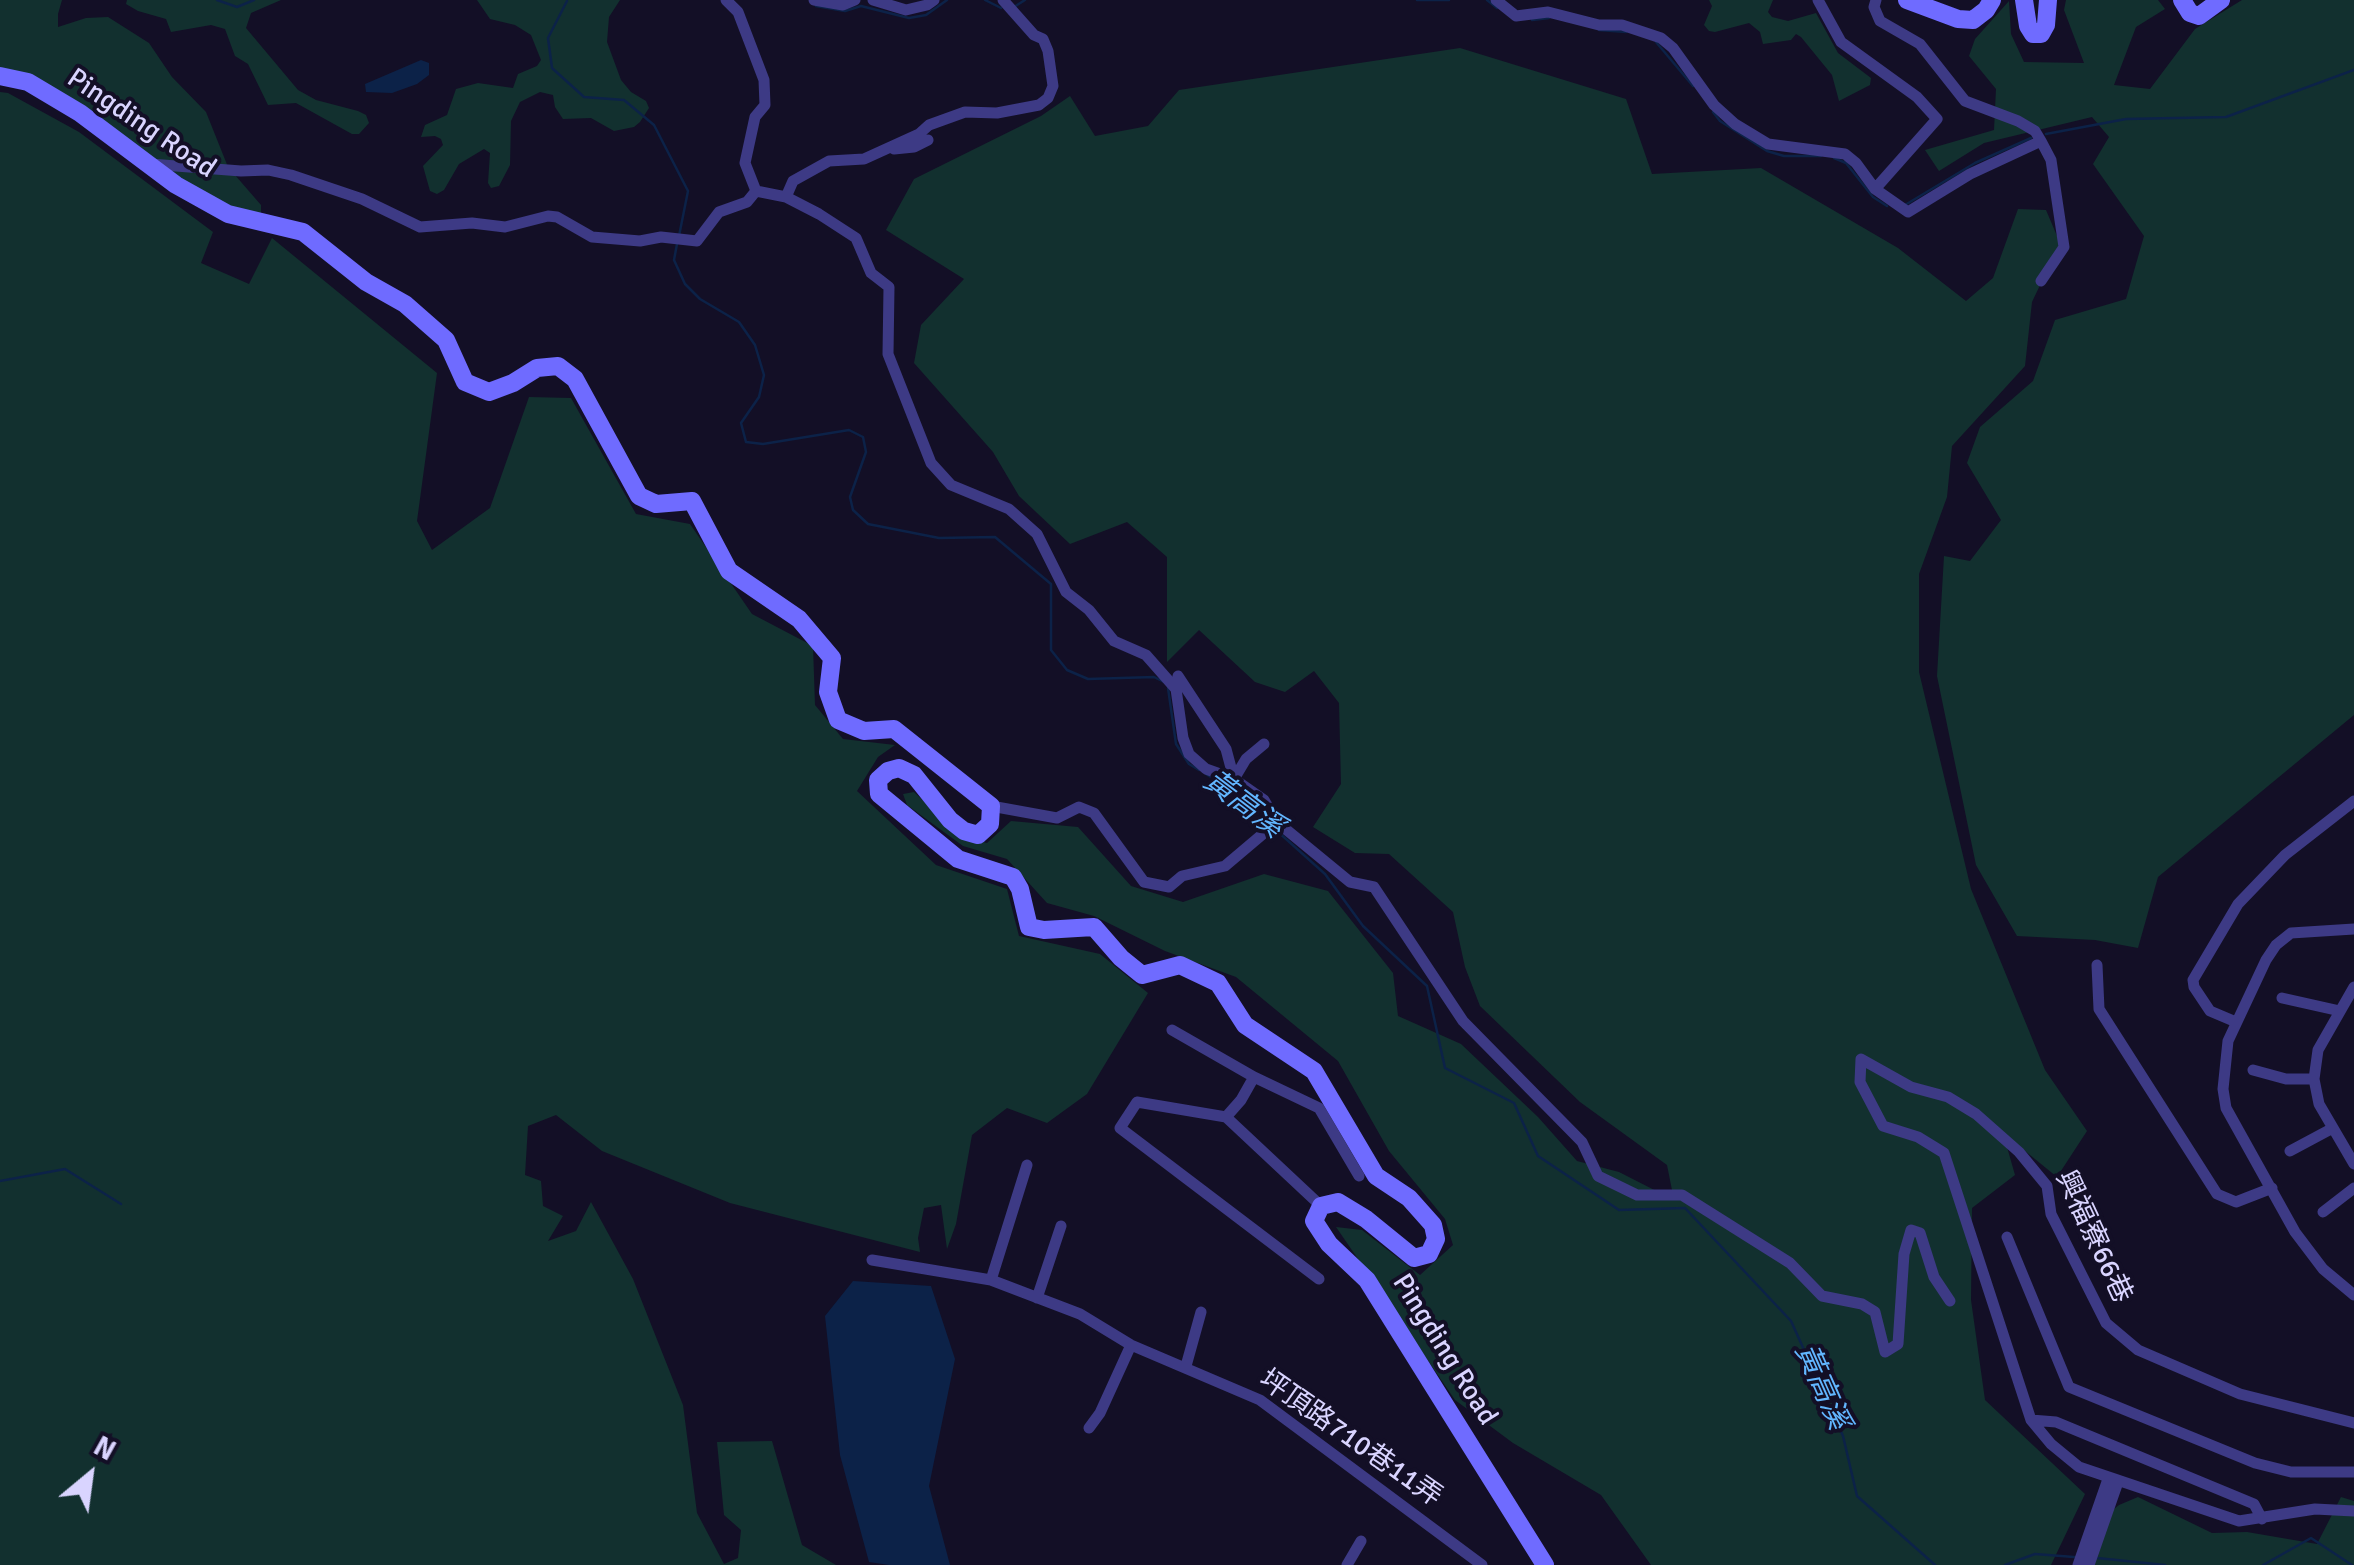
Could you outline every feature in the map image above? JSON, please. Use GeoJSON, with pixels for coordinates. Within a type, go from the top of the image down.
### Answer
{"type":"FeatureCollection","features":[{"type":"Feature","properties":{"kind":"street"},"geometry":{"type":"LineString","coordinates":[[726,0],[738,12],[764,80],[765,105],[755,117],[745,163],[756,191]]}},
{"type":"Feature","properties":{"kind":"street"},"geometry":{"type":"LineString","coordinates":[[814,0],[843,6],[855,0]]}},
{"type":"Feature","properties":{"kind":"street"},"geometry":{"type":"LineString","coordinates":[[872,0],[906,10],[934,0]]}},
{"type":"Feature","properties":{"kind":"street"},"geometry":{"type":"LineString","coordinates":[[786,196],[793,181],[829,161],[864,160],[929,125],[965,112],[997,113],[1039,105],[1048,98],[1053,86],[1048,50],[1042,38],[1003,0]]}},
{"type":"Feature","properties":{"kind":"street"},"geometry":{"type":"LineString","coordinates":[[1496,0],[1516,16],[1548,12],[1598,25],[1622,25],[1661,38],[1735,124],[1768,144],[1845,154],[1875,189],[1908,212],[1970,174],[2041,141]]}},
{"type":"Feature","properties":{"kind":"street"},"geometry":{"type":"LineString","coordinates":[[1818,0],[1841,42],[1917,98],[1937,118],[1875,189]]}},
{"type":"Feature","properties":{"kind":"street"},"geometry":{"type":"LineString","coordinates":[[1876,0],[1874,7],[1880,21],[1920,44],[1965,100],[2018,121],[2041,141],[2050,160],[2064,247],[2041,281]]}},
{"type":"Feature","properties":{"kind":"street"},"geometry":{"type":"LineString","coordinates":[[1907,0],[1958,19],[1973,20],[1992,0]]}},
{"type":"Feature","properties":{"kind":"street"},"geometry":{"type":"LineString","coordinates":[[2024,0],[2028,26],[2034,34],[2041,34],[2046,25],[2048,0]]}},
{"type":"Feature","properties":{"kind":"street"},"geometry":{"type":"LineString","coordinates":[[2182,0],[2190,13],[2199,16],[2221,0]]}},
{"type":"Feature","properties":{"kind":"street","name":"Pingding Road"},"geometry":{"type":"LineString","coordinates":[[0,76],[28,82],[228,214],[303,232],[366,282],[405,304],[446,340],[465,382],[489,392],[538,368],[558,366],[575,379],[640,496],[656,504],[692,501],[729,571],[799,619],[832,658],[828,692],[838,720],[864,732],[894,730],[991,806],[990,824],[978,835],[964,831],[950,820],[914,775],[899,768],[878,780],[879,794],[958,858],[1013,876],[1029,927],[1094,928],[1142,975],[1180,966],[1218,983],[1245,1026],[1314,1071],[1376,1176],[1409,1198],[1433,1225],[1436,1239],[1429,1254],[1414,1258],[1338,1202],[1321,1206],[1314,1221],[1328,1244],[1367,1280],[1546,1565]]}},
{"type":"Feature","properties":{"kind":"street"},"geometry":{"type":"LineString","coordinates":[[884,150],[914,147],[928,140]]}},
{"type":"Feature","properties":{"kind":"street"},"geometry":{"type":"LineString","coordinates":[[147,164],[241,172],[268,170],[339,190],[420,227],[505,227],[548,216],[592,237],[640,241],[660,237],[697,241],[720,212],[746,202],[756,191]]}},
{"type":"Feature","properties":{"kind":"street"},"geometry":{"type":"LineString","coordinates":[[756,191],[786,196],[856,238],[870,273],[889,287],[888,354],[931,463],[951,485],[1010,510],[1037,534],[1066,592],[1090,610],[1114,641],[1146,655],[1176,689],[1189,754],[1206,769],[1234,780],[1264,800],[1277,822],[1350,882],[1374,887],[1464,1021],[1582,1142],[1598,1176],[1638,1194],[1682,1194],[1790,1264],[1822,1296],[1862,1304],[1875,1312],[1884,1352],[1898,1344],[1904,1254],[1911,1230],[1920,1232],[1934,1277],[1950,1301]]}},
{"type":"Feature","properties":{"kind":"street"},"geometry":{"type":"LineString","coordinates":[[1178,676],[1226,750],[1234,780]]}},
{"type":"Feature","properties":{"kind":"street"},"geometry":{"type":"LineString","coordinates":[[1234,780],[1246,759],[1264,744]]}},
{"type":"Feature","properties":{"kind":"street"},"geometry":{"type":"LineString","coordinates":[[2236,1022],[2210,1011],[2193,980],[2238,904],[2286,855],[2354,801]]}},
{"type":"Feature","properties":{"kind":"street"},"geometry":{"type":"LineString","coordinates":[[991,806],[1056,818],[1079,808],[1094,813],[1144,882],[1169,887],[1182,876],[1225,866],[1277,822]]}},
{"type":"Feature","properties":{"kind":"street"},"geometry":{"type":"LineString","coordinates":[[2354,929],[2291,933],[2276,945],[2228,1040],[2223,1067],[2226,1108],[2295,1232],[2323,1269],[2354,1295]]}},
{"type":"Feature","properties":{"kind":"street"},"geometry":{"type":"LineString","coordinates":[[2097,965],[2099,1009],[2217,1194],[2236,1202],[2272,1188]]}},
{"type":"Feature","properties":{"kind":"street"},"geometry":{"type":"LineString","coordinates":[[2354,987],[2318,1050],[2314,1080],[2319,1104],[2354,1164]]}},
{"type":"Feature","properties":{"kind":"street"},"geometry":{"type":"LineString","coordinates":[[2282,998],[2340,1011]]}},
{"type":"Feature","properties":{"kind":"street"},"geometry":{"type":"LineString","coordinates":[[1172,1030],[1318,1108],[1359,1176]]}},
{"type":"Feature","properties":{"kind":"street","name":"興福寮66巷"},"geometry":{"type":"LineString","coordinates":[[2354,1423],[2240,1394],[2138,1350],[2106,1323],[2051,1214],[2047,1186],[2019,1152],[1976,1114],[1948,1097],[1911,1087],[1862,1059],[1860,1082],[1883,1126],[1918,1137],[1944,1152],[2031,1420],[2051,1444],[2079,1468],[2239,1520],[2315,1509],[2354,1510]]}},
{"type":"Feature","properties":{"kind":"street"},"geometry":{"type":"LineString","coordinates":[[2254,1070],[2314,1080]]}},
{"type":"Feature","properties":{"kind":"street"},"geometry":{"type":"LineString","coordinates":[[1226,1117],[1254,1077]]}},
{"type":"Feature","properties":{"kind":"street"},"geometry":{"type":"LineString","coordinates":[[1319,1279],[1120,1128],[1137,1102],[1226,1117],[1321,1206]]}},
{"type":"Feature","properties":{"kind":"street"},"geometry":{"type":"LineString","coordinates":[[2290,1151],[2333,1128]]}},
{"type":"Feature","properties":{"kind":"street"},"geometry":{"type":"LineString","coordinates":[[991,1280],[1027,1165]]}},
{"type":"Feature","properties":{"kind":"street"},"geometry":{"type":"LineString","coordinates":[[2323,1212],[2354,1188]]}},
{"type":"Feature","properties":{"kind":"street"},"geometry":{"type":"LineString","coordinates":[[1037,1298],[1061,1226]]}},
{"type":"Feature","properties":{"kind":"street"},"geometry":{"type":"LineString","coordinates":[[2007,1237],[2069,1387],[2255,1463],[2292,1472],[2354,1472]]}},
{"type":"Feature","properties":{"kind":"street","name":"坪頂路710巷11弄"},"geometry":{"type":"LineString","coordinates":[[872,1260],[991,1280],[1080,1314],[1131,1345],[1260,1400],[1479,1564]]}},
{"type":"Feature","properties":{"kind":"street"},"geometry":{"type":"LineString","coordinates":[[1186,1366],[1201,1312]]}},
{"type":"Feature","properties":{"kind":"street"},"geometry":{"type":"LineString","coordinates":[[1089,1428],[1100,1413],[1131,1345]]}},
{"type":"Feature","properties":{"kind":"street"},"geometry":{"type":"LineString","coordinates":[[2031,1420],[2056,1422],[2254,1504],[2262,1519]]}},
{"type":"Feature","properties":{"kind":"street"},"geometry":{"type":"LineString","coordinates":[[2078,1565],[2113,1480]]}},
{"type":"Feature","properties":{"kind":"street"},"geometry":{"type":"LineString","coordinates":[[2089,1565],[2113,1480]]}},
{"type":"Feature","properties":{"kind":"street"},"geometry":{"type":"LineString","coordinates":[[1347,1565],[1361,1541]]}},
{"type":"Feature","properties":{"kind":"green space"},"geometry":{"type":"Polygon","coordinates":[[[0,0],[62,0],[58,27],[86,18],[108,17],[149,43],[172,77],[206,112],[228,167],[261,205],[261,215],[247,218],[0,70],[0,0]]]}},
{"type":"Feature","properties":{"kind":"green space"},"geometry":{"type":"Polygon","coordinates":[[[127,0],[281,0],[251,13],[246,28],[298,90],[316,100],[358,111],[366,115],[369,123],[359,134],[352,134],[296,103],[268,105],[248,64],[235,56],[225,29],[211,25],[171,32],[166,19],[138,11],[126,4],[127,0]]]}},
{"type":"Feature","properties":{"kind":"green space"},"geometry":{"type":"Polygon","coordinates":[[[477,0],[620,0],[609,17],[607,42],[621,80],[649,108],[640,122],[614,131],[591,118],[563,119],[553,95],[540,92],[520,102],[511,121],[510,165],[499,186],[491,188],[488,183],[490,153],[484,149],[459,164],[444,190],[437,194],[430,191],[423,166],[443,145],[435,136],[421,137],[425,125],[447,115],[456,89],[478,83],[513,88],[518,74],[537,66],[541,60],[531,35],[515,25],[490,19],[477,0]]]}},
{"type":"Feature","properties":{"kind":"green space"},"geometry":{"type":"Polygon","coordinates":[[[1709,0],[1773,0],[1768,12],[1788,21],[1816,13],[1838,53],[1871,78],[1870,85],[1839,101],[1832,75],[1801,37],[1796,34],[1791,40],[1763,44],[1760,32],[1749,23],[1709,31],[1704,25],[1712,6],[1709,0]]]}},
{"type":"Feature","properties":{"kind":"green space"},"geometry":{"type":"Polygon","coordinates":[[[2066,0],[2158,0],[2165,9],[2136,27],[2114,85],[2150,89],[2195,29],[2242,0],[2354,0],[2354,715],[2158,877],[2138,948],[2095,940],[2017,936],[1976,865],[1937,676],[1944,556],[1970,561],[2001,520],[1967,463],[1980,427],[2033,381],[2055,320],[2126,299],[2144,236],[2093,164],[2109,137],[2092,117],[1984,143],[1939,171],[1925,150],[1994,130],[1996,89],[1969,56],[1975,39],[2009,1],[2011,34],[2024,62],[2084,63],[2064,10],[2066,0]]]}},
{"type":"Feature","properties":{"kind":"green space"},"geometry":{"type":"Polygon","coordinates":[[[1460,48],[1626,99],[1652,174],[1761,168],[1898,248],[1966,301],[1993,278],[2018,209],[2046,210],[2060,243],[2032,302],[2025,366],[1952,446],[1947,497],[1919,574],[1919,672],[1971,889],[2045,1070],[2087,1131],[2057,1177],[2003,1133],[2015,1175],[1972,1208],[1971,1300],[1985,1400],[2085,1494],[2051,1565],[1651,1565],[1601,1495],[1513,1443],[1455,1400],[1336,1227],[1362,1230],[1420,1275],[1453,1245],[1445,1219],[1389,1151],[1338,1061],[1236,977],[1165,951],[1094,916],[1047,903],[1007,859],[963,846],[907,805],[903,794],[914,792],[962,837],[987,843],[1011,821],[1078,827],[1131,886],[1183,902],[1264,874],[1328,891],[1393,973],[1398,1016],[1461,1044],[1538,1117],[1577,1161],[1619,1172],[1674,1200],[1667,1165],[1580,1102],[1480,1006],[1465,967],[1453,912],[1389,854],[1355,853],[1313,827],[1341,784],[1339,703],[1314,671],[1285,692],[1255,682],[1199,630],[1167,662],[1167,557],[1127,522],[1070,544],[1019,496],[993,452],[914,363],[921,325],[964,279],[886,230],[914,179],[1041,116],[1070,96],[1095,136],[1148,126],[1179,90],[1460,48]]]}},
{"type":"Feature","properties":{"kind":"green space"},"geometry":{"type":"Polygon","coordinates":[[[0,92],[79,132],[213,232],[201,263],[249,284],[272,238],[437,373],[417,521],[432,550],[490,508],[529,397],[571,398],[636,514],[690,524],[752,614],[813,646],[815,705],[843,739],[895,745],[878,757],[857,791],[936,865],[1007,889],[1019,936],[1100,954],[1148,993],[1087,1094],[1047,1123],[1007,1108],[972,1135],[956,1224],[947,1249],[941,1205],[924,1208],[918,1238],[920,1252],[730,1203],[602,1151],[556,1115],[528,1126],[525,1175],[541,1181],[543,1206],[563,1216],[548,1241],[576,1231],[591,1202],[633,1279],[683,1405],[697,1513],[724,1564],[738,1558],[741,1530],[724,1515],[717,1442],[772,1441],[802,1545],[836,1565],[0,1565],[0,92]]]}},
{"type":"Feature","properties":{"kind":"green space"},"geometry":{"type":"Polygon","coordinates":[[[2138,1497],[2212,1533],[2247,1532],[2317,1544],[2341,1497],[2354,1501],[2354,1565],[2087,1565],[2087,1530],[2119,1505],[2138,1497]]]}},
{"type":"Feature","properties":{"kind":"water"},"geometry":{"type":"Polygon","coordinates":[[[421,60],[429,63],[429,75],[417,84],[392,93],[366,92],[365,84],[421,60]]]}},
{"type":"Feature","properties":{"kind":"water"},"geometry":{"type":"Polygon","coordinates":[[[853,1281],[931,1286],[955,1359],[929,1486],[950,1565],[869,1562],[840,1455],[825,1316],[853,1281]]]}},
{"type":"Feature","properties":{"kind":"waterway","name":"黃高溪"},"geometry":{"type":"LineString","coordinates":[[217,0],[237,7],[254,0]]}},
{"type":"Feature","properties":{"kind":"waterway"},"geometry":{"type":"LineString","coordinates":[[816,6],[845,11],[861,6],[909,18],[926,15],[947,0]]}},
{"type":"Feature","properties":{"kind":"waterway"},"geometry":{"type":"LineString","coordinates":[[985,0],[1001,8]]}},
{"type":"Feature","properties":{"kind":"waterway"},"geometry":{"type":"LineString","coordinates":[[1014,7],[1025,0]]}},
{"type":"Feature","properties":{"kind":"waterway"},"geometry":{"type":"LineString","coordinates":[[1417,0],[1449,0]]}},
{"type":"Feature","properties":{"kind":"waterway"},"geometry":{"type":"LineString","coordinates":[[1487,0],[1497,8]]}},
{"type":"Feature","properties":{"kind":"waterway","name":"黃高溪"},"geometry":{"type":"LineString","coordinates":[[567,1],[548,38],[552,68],[584,97],[624,100],[654,125],[688,191],[679,236]]}},
{"type":"Feature","properties":{"kind":"waterway"},"geometry":{"type":"LineString","coordinates":[[1532,20],[1549,18]]}},
{"type":"Feature","properties":{"kind":"waterway"},"geometry":{"type":"LineString","coordinates":[[1599,30],[1626,32]]}},
{"type":"Feature","properties":{"kind":"waterway"},"geometry":{"type":"LineString","coordinates":[[1656,42],[1693,86]]}},
{"type":"Feature","properties":{"kind":"waterway"},"geometry":{"type":"LineString","coordinates":[[2046,134],[2126,119],[2226,117],[2354,70]]}},
{"type":"Feature","properties":{"kind":"waterway"},"geometry":{"type":"LineString","coordinates":[[1713,112],[1720,121],[1767,151],[1784,156],[1821,156]]}},
{"type":"Feature","properties":{"kind":"waterway"},"geometry":{"type":"LineString","coordinates":[[1905,205],[1975,163],[2031,138]]}},
{"type":"Feature","properties":{"kind":"waterway"},"geometry":{"type":"LineString","coordinates":[[1834,158],[1846,163],[1873,197],[1887,206]]}},
{"type":"Feature","properties":{"kind":"waterway","name":"黃高溪"},"geometry":{"type":"LineString","coordinates":[[677,244],[674,260],[685,284],[700,299],[739,322],[755,345],[764,375],[759,397],[741,423],[746,442],[763,444],[849,430],[863,437],[866,452],[850,497],[853,510],[868,524],[939,538],[995,537],[1051,584],[1051,650],[1067,670],[1088,679],[1154,677],[1164,682]]}},
{"type":"Feature","properties":{"kind":"waterway","name":"黃高溪"},"geometry":{"type":"LineString","coordinates":[[1168,688],[1176,744],[1189,764],[1199,770]]}},
{"type":"Feature","properties":{"kind":"waterway","name":"黃高溪"},"geometry":{"type":"LineString","coordinates":[[1206,774],[1249,801],[1271,823]]}},
{"type":"Feature","properties":{"kind":"waterway","name":"黃高溪"},"geometry":{"type":"LineString","coordinates":[[1276,830],[1325,874],[1363,926],[1427,986],[1445,1068],[1514,1103],[1538,1156],[1619,1210],[1685,1208],[1791,1321],[1843,1436],[1857,1496],[1935,1565]]}},
{"type":"Feature","properties":{"kind":"waterway"},"geometry":{"type":"LineString","coordinates":[[0,1181],[65,1169],[121,1204]]}},
{"type":"Feature","properties":{"kind":"waterway","name":"黃高溪"},"geometry":{"type":"LineString","coordinates":[[2263,1565],[2311,1538],[2352,1565]]}},
{"type":"Feature","properties":{"kind":"waterway","name":"黃高溪"},"geometry":{"type":"LineString","coordinates":[[2005,1565],[2035,1554],[2074,1557]]}},
{"type":"Feature","properties":{"kind":"waterway","name":"黃高溪"},"geometry":{"type":"LineString","coordinates":[[2097,1558],[2165,1565]]}}]}
